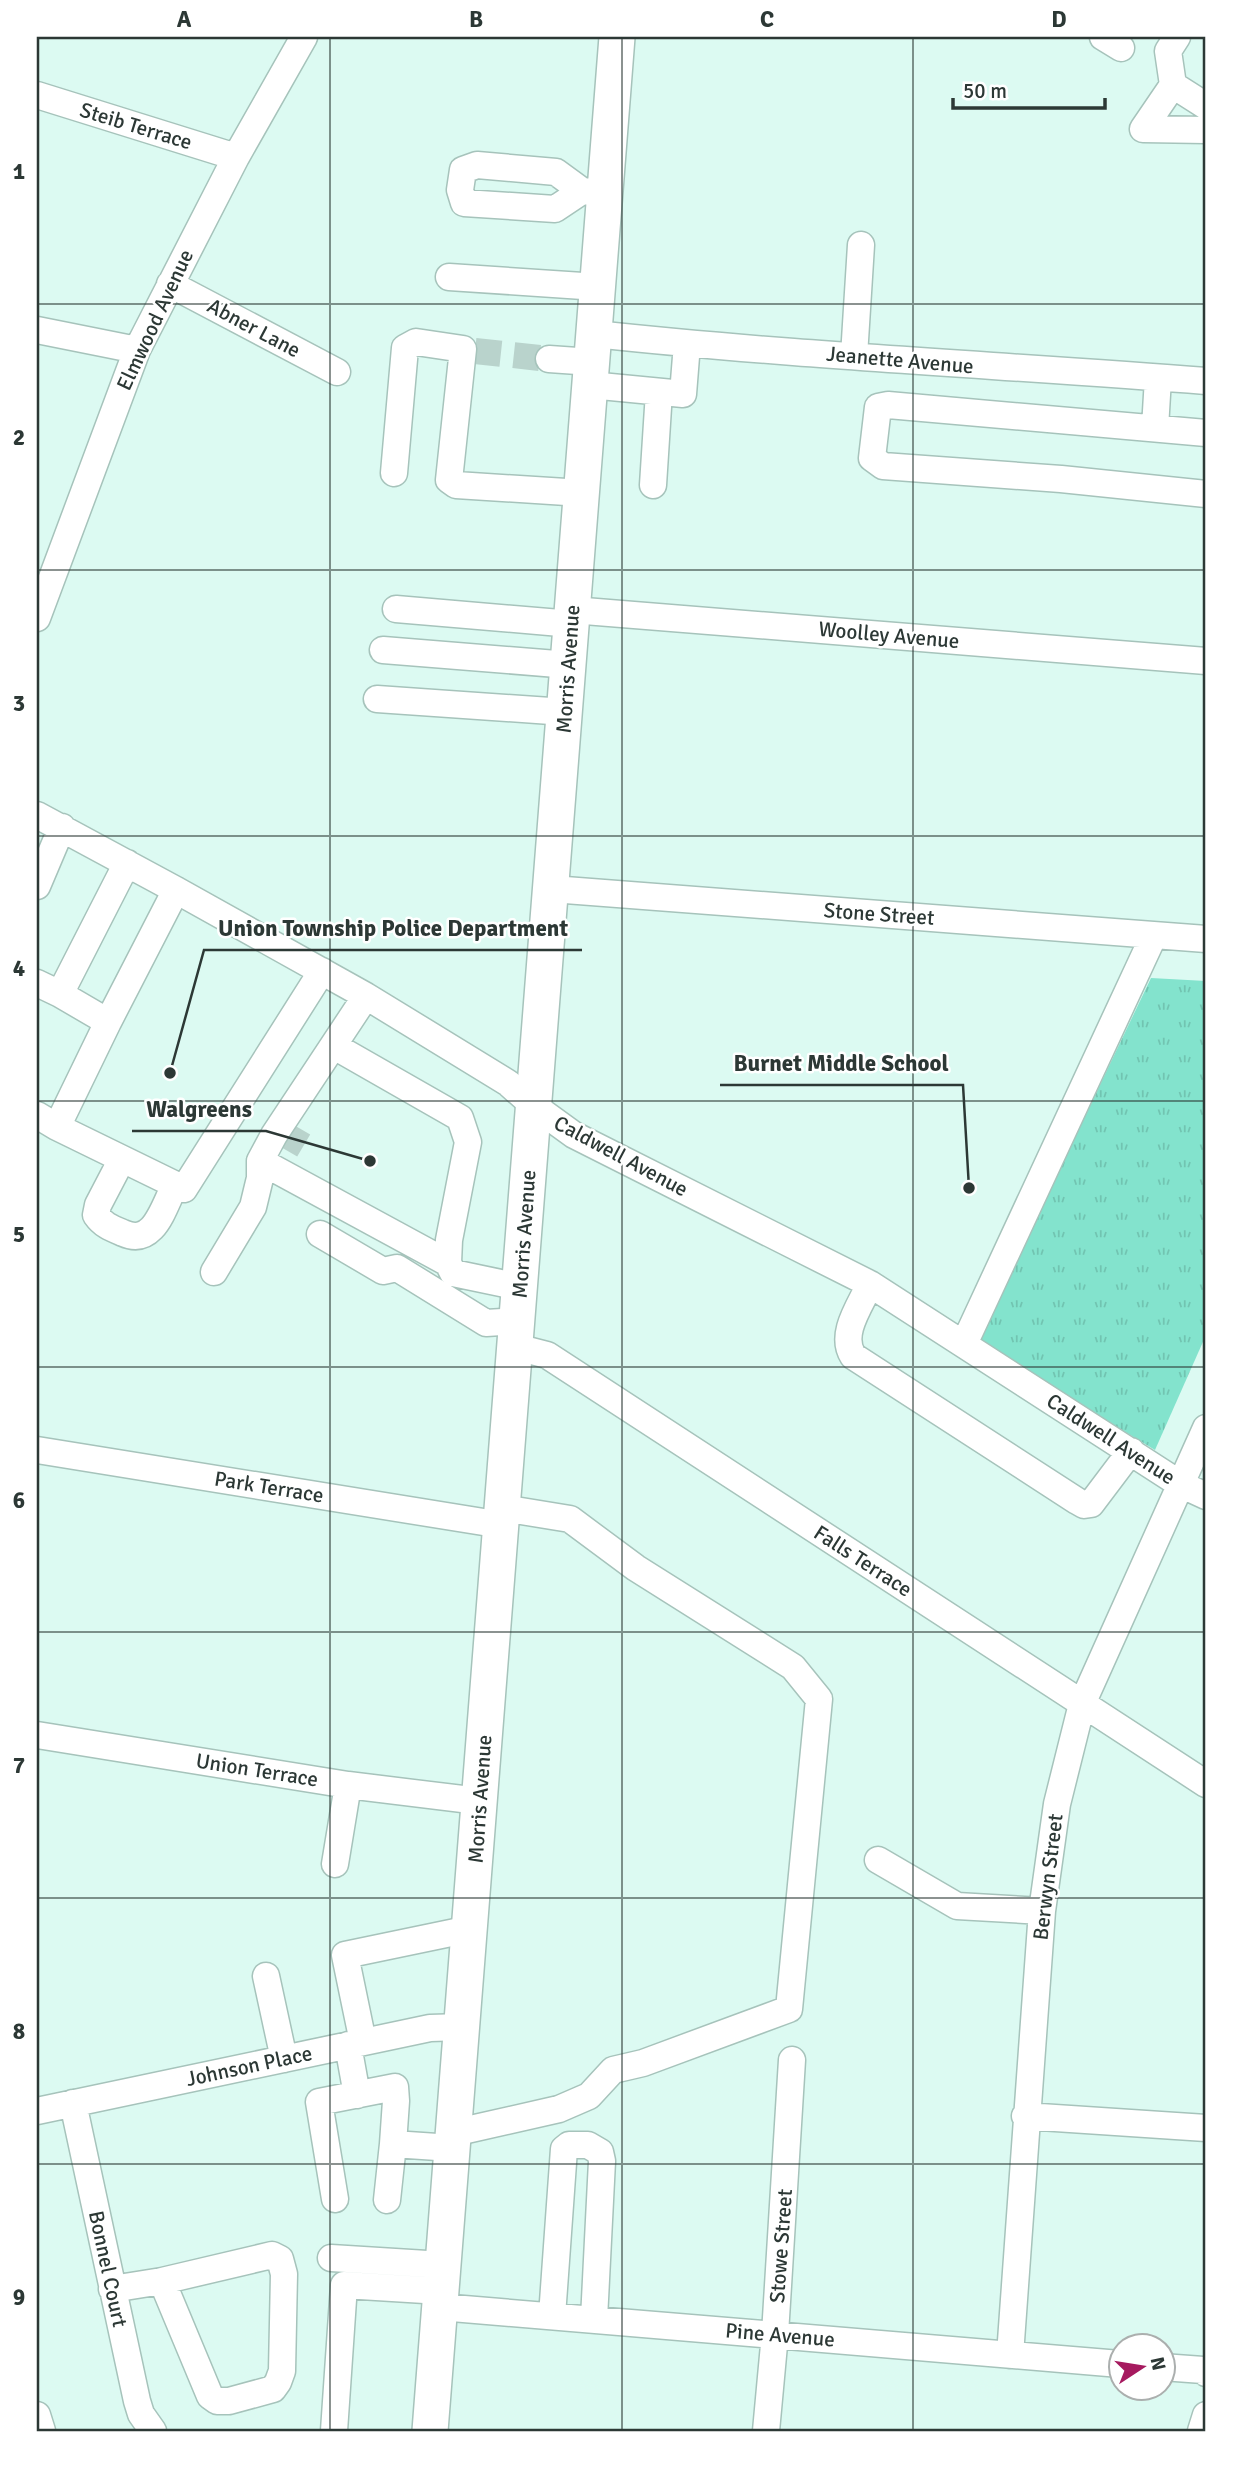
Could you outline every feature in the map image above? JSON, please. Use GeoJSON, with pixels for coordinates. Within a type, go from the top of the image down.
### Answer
{"type":"FeatureCollection","features":[{"type":"Feature","properties":{"kind":"main road","name":"Morris Avenue"},"geometry":{"type":"LineString","coordinates":[[430,2431],[598,287],[594,192],[617,37]]}},
{"type":"Feature","properties":{"kind":"street","name":"Elmwood Avenue"},"geometry":{"type":"LineString","coordinates":[[37,618],[45,569],[137,350],[236,157],[304,37]]}},
{"type":"Feature","properties":{"kind":"street"},"geometry":{"type":"LineString","coordinates":[[1177,37],[1168,51],[1173,85],[1143,129],[1206,130]]}},
{"type":"Feature","properties":{"kind":"street"},"geometry":{"type":"LineString","coordinates":[[1173,85],[1206,106]]}},
{"type":"Feature","properties":{"kind":"street","name":"Steib Terrace"},"geometry":{"type":"LineString","coordinates":[[37,95],[236,157]]}},
{"type":"Feature","properties":{"kind":"street"},"geometry":{"type":"LineString","coordinates":[[854,356],[861,245]]}},
{"type":"Feature","properties":{"kind":"street"},"geometry":{"type":"LineString","coordinates":[[449,277],[598,287]]}},
{"type":"Feature","properties":{"kind":"street","name":"Abner Lane"},"geometry":{"type":"LineString","coordinates":[[170,284],[337,372]]}},
{"type":"Feature","properties":{"kind":"street"},"geometry":{"type":"LineString","coordinates":[[37,330],[137,350]]}},
{"type":"Feature","properties":{"kind":"street"},"geometry":{"type":"LineString","coordinates":[[394,473],[405,348],[416,342],[469,350],[449,480],[456,485],[582,493]]}},
{"type":"Feature","properties":{"kind":"street"},"geometry":{"type":"LineString","coordinates":[[549,359],[592,360],[660,392],[683,394],[687,344]]}},
{"type":"Feature","properties":{"kind":"street","name":"Jeanette Avenue"},"geometry":{"type":"LineString","coordinates":[[592,360],[687,344],[1206,381]]}},
{"type":"Feature","properties":{"kind":"street"},"geometry":{"type":"LineString","coordinates":[[941,408],[948,364]]}},
{"type":"Feature","properties":{"kind":"street"},"geometry":{"type":"LineString","coordinates":[[1154,428],[1158,378]]}},
{"type":"Feature","properties":{"kind":"street"},"geometry":{"type":"LineString","coordinates":[[653,485],[660,392]]}},
{"type":"Feature","properties":{"kind":"street"},"geometry":{"type":"LineString","coordinates":[[1206,433],[888,405],[878,407],[872,458],[883,466],[1206,494]]}},
{"type":"Feature","properties":{"kind":"street","name":"Woolley Avenue"},"geometry":{"type":"LineString","coordinates":[[396,609],[572,617],[1206,661]]}},
{"type":"Feature","properties":{"kind":"street"},"geometry":{"type":"LineString","coordinates":[[383,650],[569,665]]}},
{"type":"Feature","properties":{"kind":"street"},"geometry":{"type":"LineString","coordinates":[[377,699],[565,712]]}},
{"type":"Feature","properties":{"kind":"street","name":"Caldwell Avenue"},"geometry":{"type":"LineString","coordinates":[[37,815],[366,996],[508,1083],[534,1107],[574,1135],[870,1284],[1181,1484],[1206,1496]]}},
{"type":"Feature","properties":{"kind":"street"},"geometry":{"type":"LineString","coordinates":[[37,886],[62,827]]}},
{"type":"Feature","properties":{"kind":"street"},"geometry":{"type":"LineString","coordinates":[[108,1022],[48,988],[127,863]]}},
{"type":"Feature","properties":{"kind":"street","name":"Stone Street"},"geometry":{"type":"LineString","coordinates":[[552,889],[1206,939]]}},
{"type":"Feature","properties":{"kind":"street"},"geometry":{"type":"LineString","coordinates":[[176,890],[108,1022],[47,1121],[179,1187]]}},
{"type":"Feature","properties":{"kind":"street"},"geometry":{"type":"LineString","coordinates":[[964,1344],[1154,935]]}},
{"type":"Feature","properties":{"kind":"street"},"geometry":{"type":"LineString","coordinates":[[122,1159],[98,1205],[96,1215],[103,1224],[132,1237],[143,1237],[152,1230],[322,971]]}},
{"type":"Feature","properties":{"kind":"street"},"geometry":{"type":"LineString","coordinates":[[366,996],[274,1135],[277,1149],[448,1264],[453,1273],[520,1287]]}},
{"type":"Feature","properties":{"kind":"street"},"geometry":{"type":"LineString","coordinates":[[334,1046],[460,1118],[468,1142],[449,1240],[448,1264]]}},
{"type":"Feature","properties":{"kind":"street"},"geometry":{"type":"LineString","coordinates":[[214,1272],[253,1207],[260,1178],[277,1149],[307,1115],[308,1086]]}},
{"type":"Feature","properties":{"kind":"street","name":"Falls Terrace"},"geometry":{"type":"LineString","coordinates":[[320,1234],[383,1271],[397,1268],[486,1323],[517,1334],[1206,1784]]}},
{"type":"Feature","properties":{"kind":"street"},"geometry":{"type":"LineString","coordinates":[[870,1284],[847,1335],[847,1347],[853,1356],[1077,1501],[1084,1505],[1091,1504],[1131,1451]]}},
{"type":"Feature","properties":{"kind":"street","name":"Berwyn Street"},"geometry":{"type":"LineString","coordinates":[[1010,2355],[1025,2116],[1042,1911],[1057,1804],[1082,1704],[1206,1428]]}},
{"type":"Feature","properties":{"kind":"street","name":"Park Terrace"},"geometry":{"type":"LineString","coordinates":[[37,1450],[502,1516],[570,1519],[636,1568],[793,1667],[819,1699],[789,2009],[643,2063],[613,2070],[589,2096],[559,2109],[453,2140]]}},
{"type":"Feature","properties":{"kind":"street","name":"Union Terrace"},"geometry":{"type":"LineString","coordinates":[[37,1735],[348,1785],[479,1801]]}},
{"type":"Feature","properties":{"kind":"street"},"geometry":{"type":"LineString","coordinates":[[335,1864],[348,1785]]}},
{"type":"Feature","properties":{"kind":"street"},"geometry":{"type":"LineString","coordinates":[[878,1860],[957,1906],[1042,1911]]}},
{"type":"Feature","properties":{"kind":"street"},"geometry":{"type":"LineString","coordinates":[[358,2095],[345,1955],[470,1929]]}},
{"type":"Feature","properties":{"kind":"street"},"geometry":{"type":"LineString","coordinates":[[267,1976],[284,2059]]}},
{"type":"Feature","properties":{"kind":"street","name":"Johnson Place"},"geometry":{"type":"LineString","coordinates":[[37,2111],[430,2028],[462,2027]]}},
{"type":"Feature","properties":{"kind":"street","name":"Stowe Street"},"geometry":{"type":"LineString","coordinates":[[766,2431],[775,2334],[792,2060]]}},
{"type":"Feature","properties":{"kind":"street"},"geometry":{"type":"LineString","coordinates":[[335,2199],[319,2102],[395,2087],[387,2200]]}},
{"type":"Feature","properties":{"kind":"street","name":"Bonnel Court"},"geometry":{"type":"LineString","coordinates":[[73,2103],[137,2401],[141,2414],[153,2431]]}},
{"type":"Feature","properties":{"kind":"street"},"geometry":{"type":"LineString","coordinates":[[1025,2116],[1206,2128]]}},
{"type":"Feature","properties":{"kind":"street"},"geometry":{"type":"LineString","coordinates":[[393,2144],[453,2140]]}},
{"type":"Feature","properties":{"kind":"street"},"geometry":{"type":"LineString","coordinates":[[552,2316],[564,2149],[569,2145],[588,2145],[600,2152],[603,2161],[594,2319]]}},
{"type":"Feature","properties":{"kind":"street"},"geometry":{"type":"LineString","coordinates":[[113,2289],[162,2281],[272,2255],[280,2259],[284,2274],[282,2371],[273,2389],[229,2401],[218,2401],[209,2396],[162,2281]]}},
{"type":"Feature","properties":{"kind":"street"},"geometry":{"type":"LineString","coordinates":[[331,2258],[442,2288]]}},
{"type":"Feature","properties":{"kind":"street"},"geometry":{"type":"LineString","coordinates":[[334,2431],[344,2286],[442,2288]]}},
{"type":"Feature","properties":{"kind":"street","name":"Pine Avenue"},"geometry":{"type":"LineString","coordinates":[[442,2288],[552,2316],[1106,2363]]}},
{"type":"Feature","properties":{"kind":"street"},"geometry":{"type":"LineString","coordinates":[[1176,2366],[1205,2365]]}},
{"type":"Feature","properties":{"kind":"street"},"geometry":{"type":"LineString","coordinates":[[1201,2431],[1206,2414]]}},
{"type":"Feature","properties":{"kind":"street"},"geometry":{"type":"LineString","coordinates":[[37,2415],[42,2431]]}},
{"type":"Feature","properties":{"kind":"green space"},"geometry":{"type":"Polygon","coordinates":[[[1151,978],[1206,981],[1206,1335],[1155,1450],[977,1342],[1151,978]]]}},
{"type":"Feature","properties":{"kind":"tunnel"},"geometry":{"type":"LineString","coordinates":[[475,351],[549,359]]}},
{"type":"Feature","properties":{"kind":"tunnel"},"geometry":{"type":"LineString","coordinates":[[286,1150],[299,1128]]}},
{"type":"Feature","properties":{"kind":"place","name":"Union Township Police Department"},"geometry":{"type":"Point","coordinates":[170,1073]}},
{"type":"Feature","properties":{"kind":"place","name":"Walgreens"},"geometry":{"type":"Point","coordinates":[370,1161]}},
{"type":"Feature","properties":{"kind":"place","name":"Burnet Middle School"},"geometry":{"type":"Point","coordinates":[969,1188]}}]}
